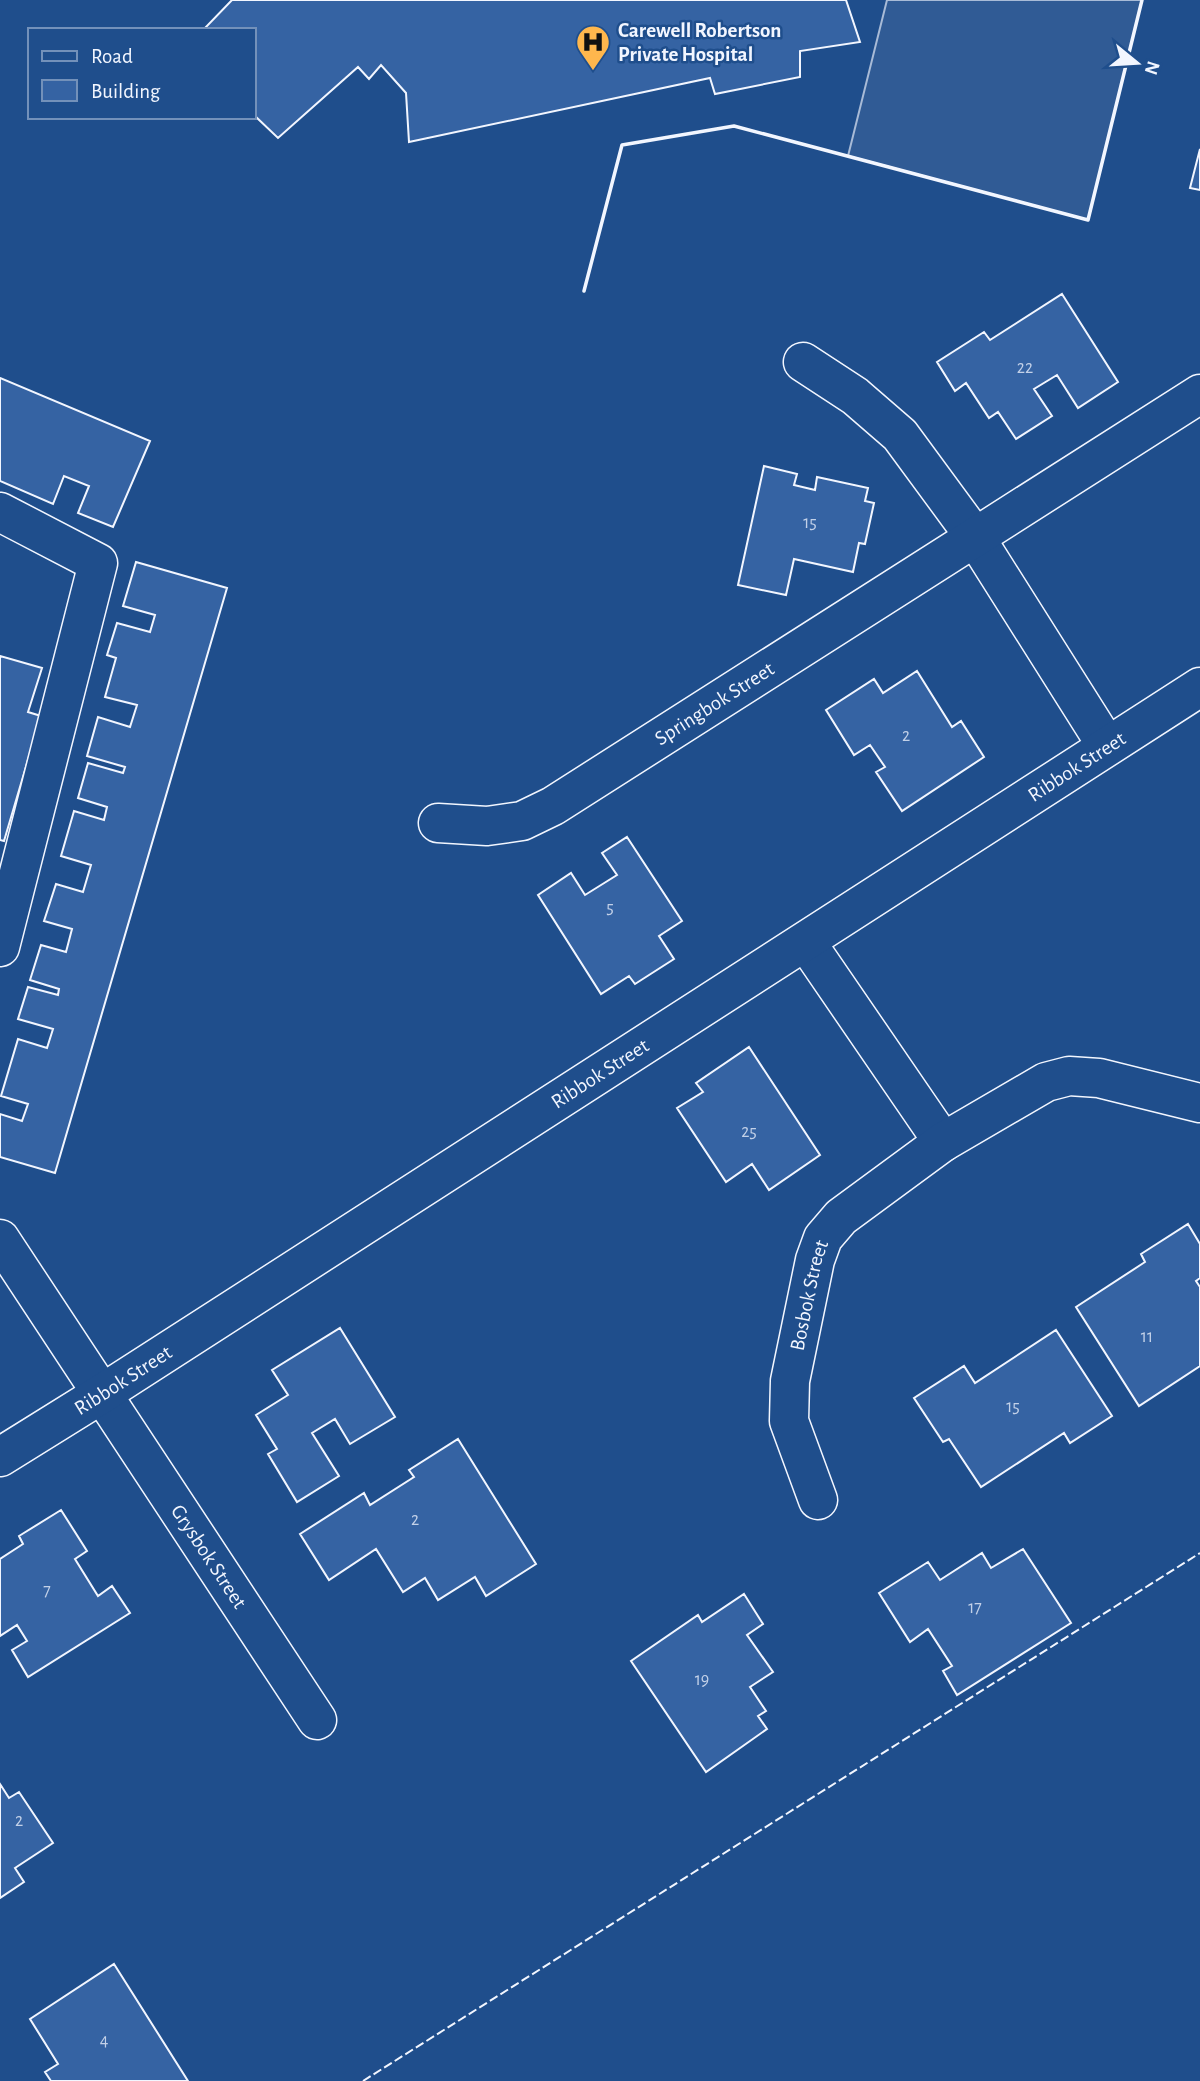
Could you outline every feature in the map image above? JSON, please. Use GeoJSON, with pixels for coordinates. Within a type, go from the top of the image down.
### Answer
{"type":"FeatureCollection","features":[{"type":"Feature","properties":{"kind":"street"},"geometry":{"type":"LineString","coordinates":[[803,362],[855,396],[900,435],[975,537],[1107,746]]}},
{"type":"Feature","properties":{"kind":"street","name":"Springbok Street"},"geometry":{"type":"LineString","coordinates":[[438,823],[487,826],[522,821],[553,806],[1200,394]]}},
{"type":"Feature","properties":{"kind":"street"},"geometry":{"type":"LineString","coordinates":[[0,512],[98,563],[0,947]]}},
{"type":"Feature","properties":{"kind":"street","name":"Ribbok Street"},"geometry":{"type":"LineString","coordinates":[[0,1457],[103,1394],[1200,687]]}},
{"type":"Feature","properties":{"kind":"street"},"geometry":{"type":"LineString","coordinates":[[806,942],[943,1142]]}},
{"type":"Feature","properties":{"kind":"street","name":"Bosbok Street"},"geometry":{"type":"LineString","coordinates":[[818,1500],[789,1421],[790,1381],[815,1261],[823,1238],[841,1217],[943,1142],[1046,1082],[1069,1076],[1099,1078],[1200,1102]]}},
{"type":"Feature","properties":{"kind":"street","name":"Grysbok Street"},"geometry":{"type":"LineString","coordinates":[[0,1239],[317,1720]]}},
{"type":"Feature","properties":{"kind":"shaded area"},"geometry":{"type":"Polygon","coordinates":[[[887,0],[1142,0],[1088,220],[848,156],[887,0]]]}},
{"type":"Feature","properties":{"kind":"building","name":"Carewell Robertson Private Hospital"},"geometry":{"type":"Polygon","coordinates":[[[232,0],[846,0],[860,42],[800,51],[800,77],[715,94],[710,78],[409,142],[406,93],[381,65],[369,79],[358,67],[278,138],[256,117],[256,28],[205,28],[232,0]]]}},
{"type":"Feature","properties":{"kind":"building"},"geometry":{"type":"Polygon","coordinates":[[[1200,149],[1200,190],[1190,188],[1200,149]]]}},
{"type":"Feature","properties":{"kind":"building"},"geometry":{"type":"Polygon","coordinates":[[[1062,294],[1118,382],[1078,408],[1057,375],[1034,389],[1052,416],[1016,439],[998,412],[989,418],[966,383],[955,391],[937,362],[984,332],[990,340],[1062,294]]]}},
{"type":"Feature","properties":{"kind":"building"},"geometry":{"type":"Polygon","coordinates":[[[0,378],[150,441],[113,527],[78,513],[89,486],[64,476],[53,504],[0,481],[0,378]]]}},
{"type":"Feature","properties":{"kind":"building"},"geometry":{"type":"Polygon","coordinates":[[[764,466],[797,474],[794,485],[815,490],[817,477],[868,488],[865,501],[874,503],[865,544],[859,543],[853,572],[794,559],[786,595],[738,585],[764,466]]]}},
{"type":"Feature","properties":{"kind":"building"},"geometry":{"type":"Polygon","coordinates":[[[136,562],[227,588],[55,1173],[0,1157],[0,1114],[22,1121],[28,1104],[1,1096],[18,1039],[47,1048],[53,1029],[18,1019],[28,987],[58,995],[59,989],[30,980],[41,945],[66,952],[72,929],[44,921],[56,884],[83,892],[91,865],[61,856],[74,811],[104,820],[107,807],[78,798],[88,763],[123,773],[125,767],[87,756],[98,717],[130,727],[137,705],[105,697],[116,658],[107,655],[117,623],[150,632],[155,615],[123,606],[136,562]]]}},
{"type":"Feature","properties":{"kind":"building"},"geometry":{"type":"Polygon","coordinates":[[[0,656],[42,668],[28,712],[41,716],[4,841],[0,840],[0,656]]]}},
{"type":"Feature","properties":{"kind":"building"},"geometry":{"type":"Polygon","coordinates":[[[917,671],[952,727],[961,721],[984,757],[902,811],[876,772],[885,767],[870,745],[854,755],[826,710],[874,679],[883,693],[917,671]]]}},
{"type":"Feature","properties":{"kind":"building"},"geometry":{"type":"Polygon","coordinates":[[[627,837],[682,921],[659,936],[674,959],[635,984],[629,976],[601,994],[538,895],[571,873],[585,895],[617,875],[602,853],[627,837]]]}},
{"type":"Feature","properties":{"kind":"building"},"geometry":{"type":"Polygon","coordinates":[[[749,1047],[820,1155],[769,1190],[752,1164],[726,1182],[677,1108],[703,1092],[696,1083],[749,1047]]]}},
{"type":"Feature","properties":{"kind":"building"},"geometry":{"type":"Polygon","coordinates":[[[1188,1224],[1200,1244],[1200,1278],[1196,1281],[1200,1287],[1200,1366],[1139,1406],[1076,1307],[1145,1262],[1141,1254],[1188,1224]]]}},
{"type":"Feature","properties":{"kind":"building"},"geometry":{"type":"Polygon","coordinates":[[[340,1328],[395,1417],[350,1444],[335,1419],[312,1433],[339,1476],[297,1502],[268,1454],[277,1449],[256,1415],[288,1395],[272,1370],[340,1328]]]}},
{"type":"Feature","properties":{"kind":"building"},"geometry":{"type":"Polygon","coordinates":[[[1056,1330],[1112,1416],[1070,1443],[1064,1433],[981,1487],[949,1439],[943,1442],[914,1398],[964,1366],[975,1383],[1056,1330]]]}},
{"type":"Feature","properties":{"kind":"building"},"geometry":{"type":"Polygon","coordinates":[[[458,1439],[536,1564],[486,1596],[475,1577],[438,1600],[425,1578],[403,1592],[376,1549],[329,1580],[300,1534],[364,1493],[370,1505],[414,1477],[409,1470],[458,1439]]]}},
{"type":"Feature","properties":{"kind":"building"},"geometry":{"type":"Polygon","coordinates":[[[61,1510],[87,1551],[75,1559],[98,1596],[112,1586],[130,1613],[28,1677],[12,1650],[27,1641],[17,1625],[0,1636],[0,1559],[23,1544],[19,1536],[61,1510]]]}},
{"type":"Feature","properties":{"kind":"building"},"geometry":{"type":"Polygon","coordinates":[[[1023,1549],[1071,1623],[957,1695],[943,1671],[952,1666],[928,1629],[910,1642],[879,1593],[928,1562],[940,1580],[982,1553],[991,1568],[1023,1549]]]}},
{"type":"Feature","properties":{"kind":"building"},"geometry":{"type":"Polygon","coordinates":[[[744,1594],[763,1624],[747,1635],[773,1672],[750,1687],[766,1711],[758,1716],[767,1729],[706,1772],[631,1661],[698,1615],[702,1622],[744,1594]]]}},
{"type":"Feature","properties":{"kind":"building"},"geometry":{"type":"Polygon","coordinates":[[[0,1784],[9,1798],[19,1792],[53,1843],[15,1868],[24,1882],[0,1898],[0,1784]]]}},
{"type":"Feature","properties":{"kind":"building"},"geometry":{"type":"Polygon","coordinates":[[[114,1964],[188,2081],[51,2081],[45,2072],[58,2064],[30,2019],[114,1964]]]}},
{"type":"Feature","properties":{"kind":"fence"},"geometry":{"type":"LineString","coordinates":[[363,2081],[1200,1553]]}},
{"type":"Feature","properties":{"kind":"wall"},"geometry":{"type":"LineString","coordinates":[[584,291],[622,145],[734,126],[1088,220],[1142,0]]}},
{"type":"Feature","properties":{"kind":"place","name":"Carewell Robertson Private Hospital"},"geometry":{"type":"Point","coordinates":[593,72]}}]}
